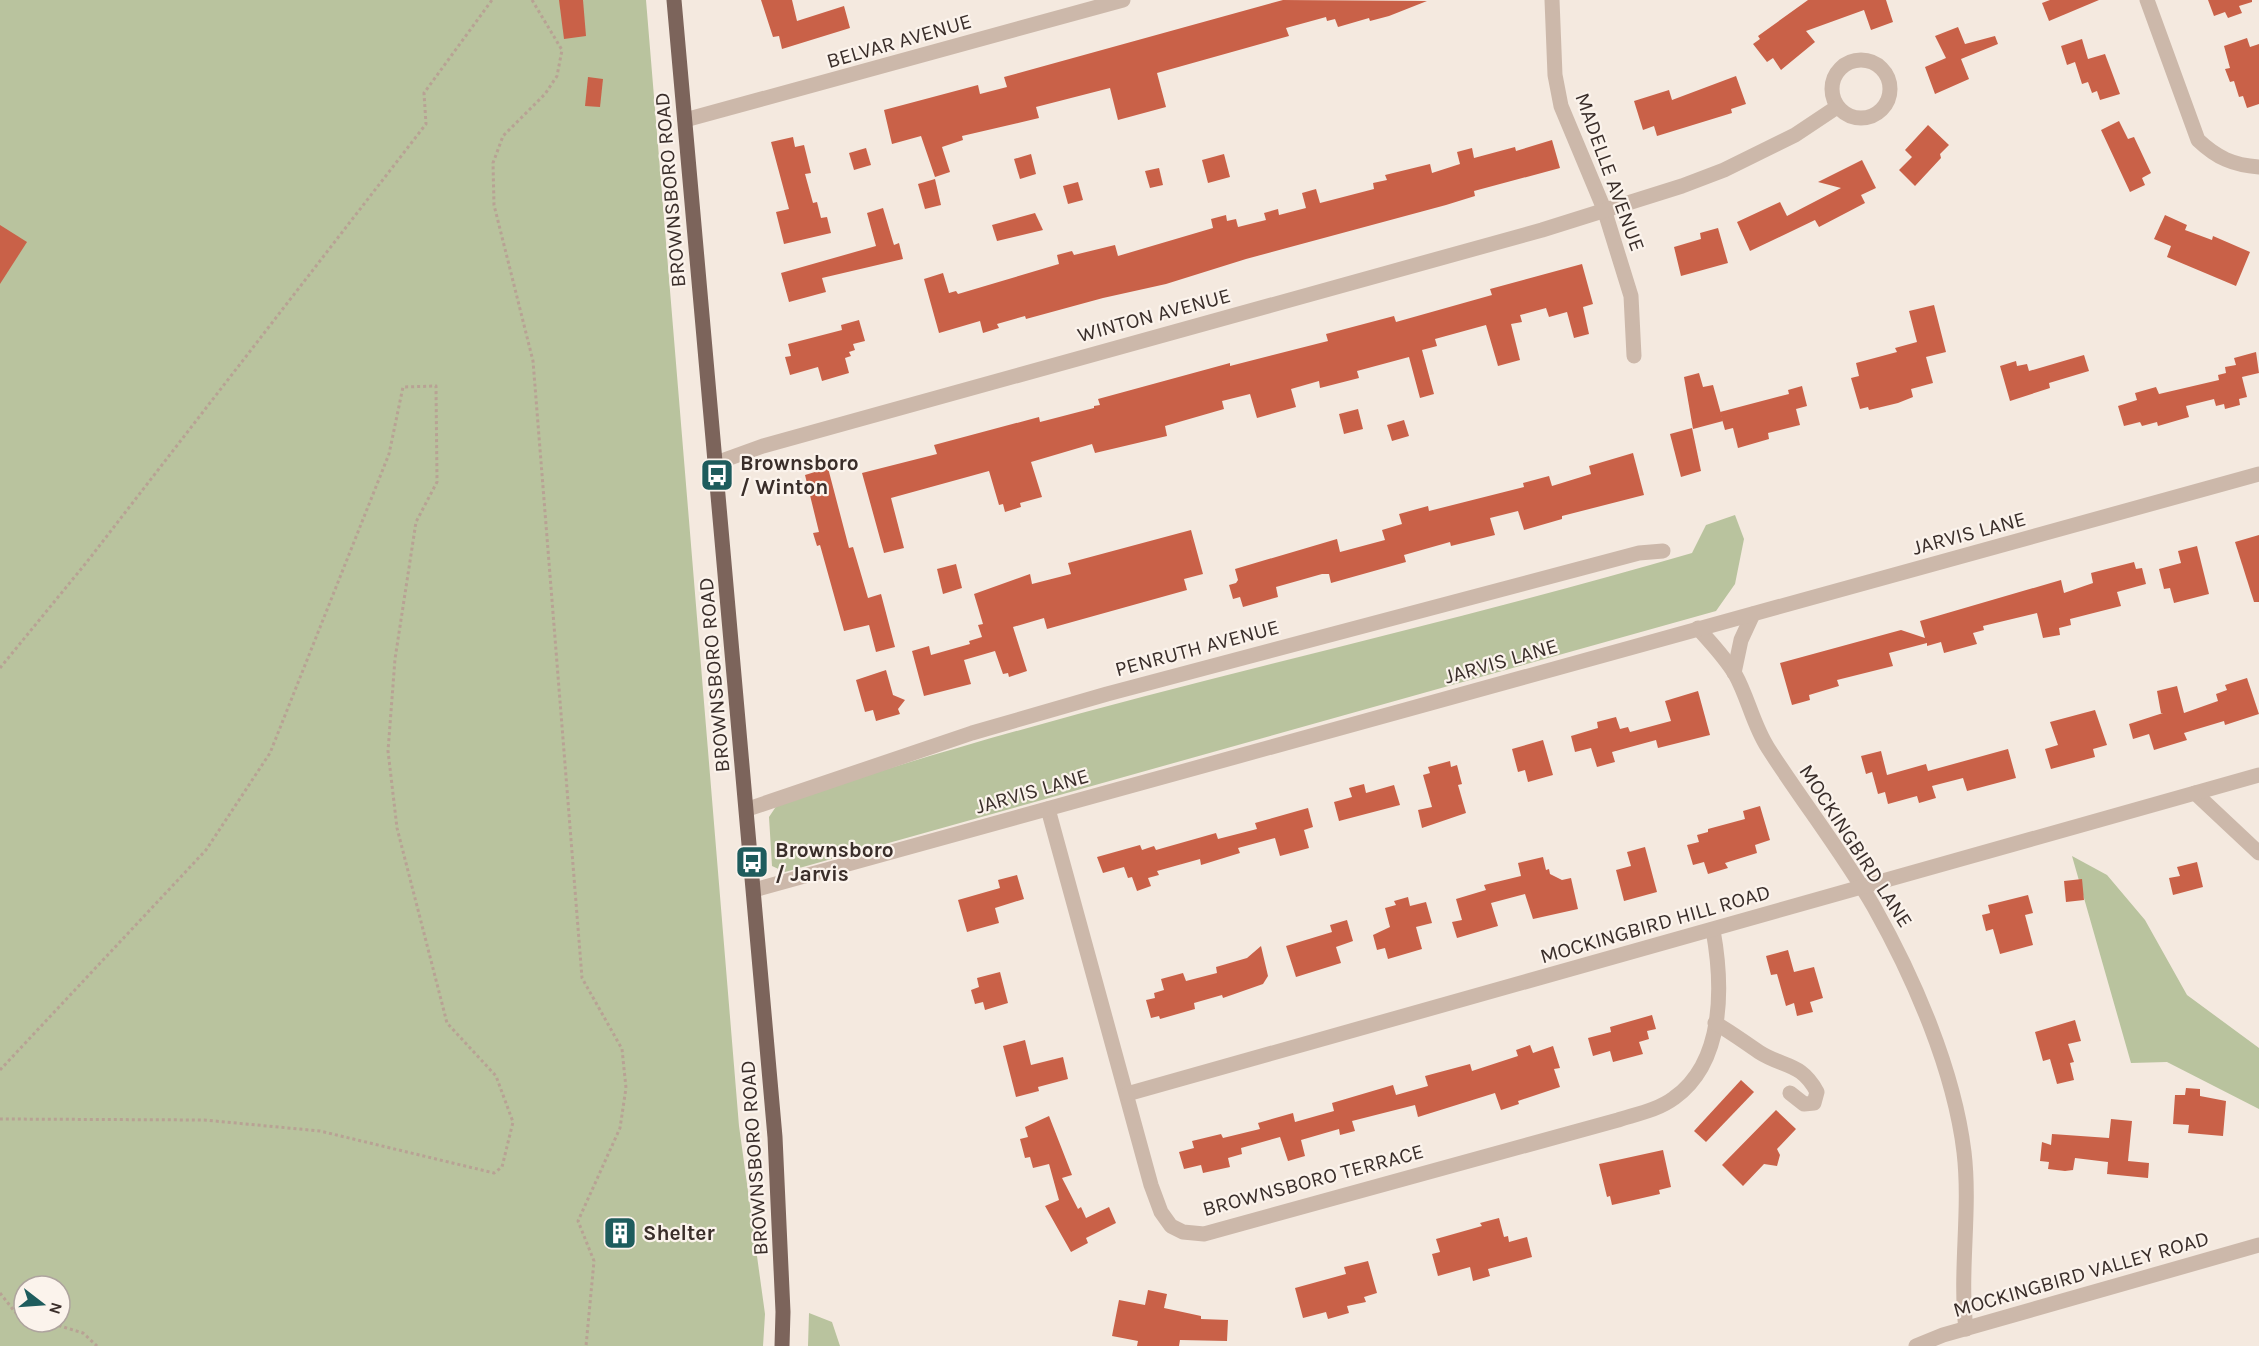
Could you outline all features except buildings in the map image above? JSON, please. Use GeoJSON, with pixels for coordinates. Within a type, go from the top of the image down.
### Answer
{"type":"FeatureCollection","features":[{"type":"Feature","properties":{"kind":"main road","name":"BROWNSBORO ROAD"},"geometry":{"type":"LineString","coordinates":[[674,0],[748,809],[779,1203],[782,1346]]}},
{"type":"Feature","properties":{"kind":"street","name":"BELVAR AVENUE"},"geometry":{"type":"LineString","coordinates":[[685,120],[1123,0]]}},
{"type":"Feature","properties":{"kind":"street","name":"MADELLE AVENUE"},"geometry":{"type":"LineString","coordinates":[[1552,0],[1555,75],[1561,106],[1604,209],[1631,296],[1634,356]]}},
{"type":"Feature","properties":{"kind":"street"},"geometry":{"type":"LineString","coordinates":[[2147,0],[2198,140],[2211,152],[2230,163],[2259,167]]}},
{"type":"Feature","properties":{"kind":"street","name":"WINTON AVENUE"},"geometry":{"type":"LineString","coordinates":[[716,463],[774,442],[1542,230],[1724,170],[1795,135],[1837,106]]}},
{"type":"Feature","properties":{"kind":"street","name":"JARVIS LANE"},"geometry":{"type":"LineString","coordinates":[[754,890],[2259,474]]}},
{"type":"Feature","properties":{"kind":"street","name":"PENRUTH AVENUE"},"geometry":{"type":"LineString","coordinates":[[748,809],[972,733],[1107,694],[1628,556],[1663,551]]}},
{"type":"Feature","properties":{"kind":"street"},"geometry":{"type":"LineString","coordinates":[[1734,673],[1742,640],[1753,614]]}},
{"type":"Feature","properties":{"kind":"street","name":"MOCKINGBIRD LANE"},"geometry":{"type":"LineString","coordinates":[[1698,628],[1734,673],[1764,742],[1862,889],[1907,972],[1937,1047],[1955,1107],[1964,1152],[1966,1246],[1962,1295],[1966,1329]]}},
{"type":"Feature","properties":{"kind":"street","name":"MOCKINGBIRD HILL ROAD"},"geometry":{"type":"LineString","coordinates":[[1126,1094],[1862,889],[2259,775]]}},
{"type":"Feature","properties":{"kind":"street"},"geometry":{"type":"LineString","coordinates":[[2195,793],[2259,854]]}},
{"type":"Feature","properties":{"kind":"street","name":"BROWNSBORO TERRACE"},"geometry":{"type":"LineString","coordinates":[[1048,809],[1126,1094],[1161,1212],[1171,1226],[1183,1232],[1204,1234],[1656,1108],[1672,1100],[1689,1087],[1703,1067],[1712,1042],[1715,1023],[1717,953],[1713,930]]}},
{"type":"Feature","properties":{"kind":"street"},"geometry":{"type":"LineString","coordinates":[[1715,1023],[1761,1053],[1799,1069],[1810,1078],[1817,1092],[1814,1103],[1804,1104],[1790,1093]]}},
{"type":"Feature","properties":{"kind":"street","name":"MOCKINGBIRD VALLEY ROAD"},"geometry":{"type":"LineString","coordinates":[[1917,1346],[1966,1329],[2259,1245]]}},
{"type":"Feature","properties":{"kind":"path"},"geometry":{"type":"LineString","coordinates":[[0,668],[86,563],[426,124],[424,93],[492,0]]}},
{"type":"Feature","properties":{"kind":"path"},"geometry":{"type":"LineString","coordinates":[[532,0],[562,50],[557,76],[545,94],[503,136],[493,163],[494,205],[533,361],[582,978],[622,1049],[626,1088],[620,1128],[578,1221],[594,1261],[586,1346]]}},
{"type":"Feature","properties":{"kind":"path"},"geometry":{"type":"LineString","coordinates":[[0,1070],[206,850],[270,753],[390,454],[403,387],[436,386],[437,482],[416,522],[394,659],[388,752],[397,828],[447,1023],[496,1076],[513,1122],[502,1167],[494,1173],[320,1131],[204,1120],[0,1119]]}},
{"type":"Feature","properties":{"kind":"path"},"geometry":{"type":"LineString","coordinates":[[0,1293],[12,1308]]}},
{"type":"Feature","properties":{"kind":"path"},"geometry":{"type":"LineString","coordinates":[[72,1330],[83,1333],[98,1346]]}},
{"type":"Feature","properties":{"kind":"green space"},"geometry":{"type":"Polygon","coordinates":[[[0,0],[646,0],[739,1126],[765,1314],[763,1346],[0,1346],[0,0]]]}},
{"type":"Feature","properties":{"kind":"green space"},"geometry":{"type":"Polygon","coordinates":[[[1735,515],[1744,539],[1735,584],[1716,611],[785,872],[772,866],[769,817],[777,805],[890,768],[1118,703],[1578,585],[1692,553],[1706,525],[1735,515]]]}},
{"type":"Feature","properties":{"kind":"green space"},"geometry":{"type":"Polygon","coordinates":[[[2072,856],[2107,875],[2145,920],[2187,995],[2259,1048],[2259,1109],[2167,1062],[2131,1063],[2072,856]]]}},
{"type":"Feature","properties":{"kind":"green space"},"geometry":{"type":"Polygon","coordinates":[[[809,1313],[832,1322],[840,1346],[808,1346],[809,1313]]]}},
{"type":"Feature","properties":{"kind":"place","name":"Brownsboro / Winton"},"geometry":{"type":"Point","coordinates":[717,475]}},
{"type":"Feature","properties":{"kind":"place","name":"Brownsboro / Jarvis"},"geometry":{"type":"Point","coordinates":[752,862]}},
{"type":"Feature","properties":{"kind":"place","name":"Shelter"},"geometry":{"type":"Point","coordinates":[620,1233]}}]}
